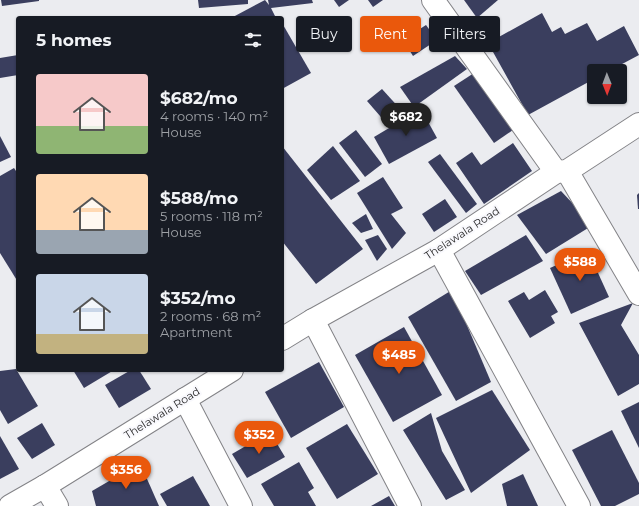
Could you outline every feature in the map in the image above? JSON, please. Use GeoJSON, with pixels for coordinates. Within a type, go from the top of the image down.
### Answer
{"type":"FeatureCollection","features":[{"type":"Feature","properties":{"kind":"street"},"geometry":{"type":"LineString","coordinates":[[433,0],[562,171],[639,294]]}},
{"type":"Feature","properties":{"kind":"street","name":"Thelawala Road"},"geometry":{"type":"LineString","coordinates":[[284,338],[438,250],[639,124]]}},
{"type":"Feature","properties":{"kind":"street"},"geometry":{"type":"LineString","coordinates":[[438,250],[579,506]]}},
{"type":"Feature","properties":{"kind":"street"},"geometry":{"type":"LineString","coordinates":[[313,320],[410,506]]}},
{"type":"Feature","properties":{"kind":"street","name":"Thelawala Road"},"geometry":{"type":"LineString","coordinates":[[10,506],[45,486],[229,372]]}},
{"type":"Feature","properties":{"kind":"street"},"geometry":{"type":"LineString","coordinates":[[185,400],[241,506]]}},
{"type":"Feature","properties":{"kind":"street"},"geometry":{"type":"LineString","coordinates":[[45,486],[57,506]]}},
{"type":"Feature","properties":{"kind":"building"},"geometry":{"type":"Polygon","coordinates":[[[1,0],[39,0],[39,1],[2,6],[1,0]]]}},
{"type":"Feature","properties":{"kind":"building"},"geometry":{"type":"Polygon","coordinates":[[[198,0],[248,0],[248,4],[199,8],[198,0]]]}},
{"type":"Feature","properties":{"kind":"building"},"geometry":{"type":"Polygon","coordinates":[[[265,0],[269,5],[268,0],[312,0],[313,3],[271,8],[275,16],[235,16],[265,0]]]}},
{"type":"Feature","properties":{"kind":"building"},"geometry":{"type":"Polygon","coordinates":[[[334,0],[349,0],[339,7],[334,0]]]}},
{"type":"Feature","properties":{"kind":"building"},"geometry":{"type":"Polygon","coordinates":[[[368,0],[383,0],[373,7],[368,0]]]}},
{"type":"Feature","properties":{"kind":"building"},"geometry":{"type":"Polygon","coordinates":[[[464,0],[498,0],[479,16],[476,16],[464,0]]]}},
{"type":"Feature","properties":{"kind":"building"},"geometry":{"type":"Polygon","coordinates":[[[542,13],[552,32],[561,27],[565,34],[587,23],[597,41],[624,26],[639,55],[622,64],[587,64],[587,83],[528,115],[493,52],[500,52],[500,36],[542,13]]]}},
{"type":"Feature","properties":{"kind":"building"},"geometry":{"type":"Polygon","coordinates":[[[426,25],[429,29],[429,45],[421,51],[421,28],[426,25]]]}},
{"type":"Feature","properties":{"kind":"building"},"geometry":{"type":"Polygon","coordinates":[[[284,26],[296,47],[296,52],[299,52],[311,73],[284,88],[284,26]]]}},
{"type":"Feature","properties":{"kind":"building"},"geometry":{"type":"Polygon","coordinates":[[[410,52],[419,52],[413,56],[410,52]]]}},
{"type":"Feature","properties":{"kind":"building"},"geometry":{"type":"Polygon","coordinates":[[[16,55],[16,75],[0,78],[0,58],[16,55]]]}},
{"type":"Feature","properties":{"kind":"building"},"geometry":{"type":"Polygon","coordinates":[[[455,56],[467,69],[414,107],[400,87],[455,56]]]}},
{"type":"Feature","properties":{"kind":"building"},"geometry":{"type":"Polygon","coordinates":[[[474,73],[513,130],[494,143],[454,86],[474,73]]]}},
{"type":"Feature","properties":{"kind":"building"},"geometry":{"type":"Polygon","coordinates":[[[382,89],[402,111],[387,124],[367,101],[382,89]]]}},
{"type":"Feature","properties":{"kind":"building"},"geometry":{"type":"Polygon","coordinates":[[[421,109],[437,138],[389,164],[374,137],[421,109]]]}},
{"type":"Feature","properties":{"kind":"building"},"geometry":{"type":"Polygon","coordinates":[[[356,130],[382,164],[365,177],[339,143],[356,130]]]}},
{"type":"Feature","properties":{"kind":"building"},"geometry":{"type":"Polygon","coordinates":[[[0,136],[11,157],[0,162],[0,136]]]}},
{"type":"Feature","properties":{"kind":"building"},"geometry":{"type":"Polygon","coordinates":[[[513,143],[532,171],[484,204],[456,163],[472,152],[481,165],[513,143]]]}},
{"type":"Feature","properties":{"kind":"building"},"geometry":{"type":"Polygon","coordinates":[[[333,146],[360,181],[331,200],[307,170],[333,146]]]}},
{"type":"Feature","properties":{"kind":"building"},"geometry":{"type":"Polygon","coordinates":[[[284,149],[363,249],[316,284],[284,244],[284,149]]]}},
{"type":"Feature","properties":{"kind":"building"},"geometry":{"type":"Polygon","coordinates":[[[440,154],[477,204],[466,213],[428,162],[440,154]]]}},
{"type":"Feature","properties":{"kind":"building"},"geometry":{"type":"Polygon","coordinates":[[[14,168],[16,171],[16,279],[0,253],[0,176],[14,168]]]}},
{"type":"Feature","properties":{"kind":"building"},"geometry":{"type":"Polygon","coordinates":[[[383,177],[403,208],[391,214],[406,233],[392,249],[357,193],[383,177]]]}},
{"type":"Feature","properties":{"kind":"building"},"geometry":{"type":"Polygon","coordinates":[[[561,191],[593,225],[546,254],[517,215],[561,191]]]}},
{"type":"Feature","properties":{"kind":"building"},"geometry":{"type":"Polygon","coordinates":[[[639,193],[639,209],[638,209],[637,195],[639,193]]]}},
{"type":"Feature","properties":{"kind":"building"},"geometry":{"type":"Polygon","coordinates":[[[445,199],[457,217],[434,232],[422,214],[445,199]]]}},
{"type":"Feature","properties":{"kind":"building"},"geometry":{"type":"Polygon","coordinates":[[[366,214],[373,229],[361,233],[352,223],[366,214]]]}},
{"type":"Feature","properties":{"kind":"building"},"geometry":{"type":"Polygon","coordinates":[[[378,235],[387,249],[377,261],[365,240],[378,235]]]}},
{"type":"Feature","properties":{"kind":"building"},"geometry":{"type":"Polygon","coordinates":[[[526,235],[543,261],[481,295],[465,271],[526,235]]]}},
{"type":"Feature","properties":{"kind":"building"},"geometry":{"type":"Polygon","coordinates":[[[588,251],[609,297],[571,314],[550,268],[588,251]]]}},
{"type":"Feature","properties":{"kind":"building"},"geometry":{"type":"Polygon","coordinates":[[[452,290],[491,382],[456,401],[408,317],[452,290]]]}},
{"type":"Feature","properties":{"kind":"building"},"geometry":{"type":"Polygon","coordinates":[[[545,290],[558,312],[551,316],[555,323],[530,338],[508,301],[524,292],[529,300],[545,290]]]}},
{"type":"Feature","properties":{"kind":"building"},"geometry":{"type":"Polygon","coordinates":[[[633,303],[621,325],[639,355],[639,384],[618,396],[579,323],[633,303]]]}},
{"type":"Feature","properties":{"kind":"building"},"geometry":{"type":"Polygon","coordinates":[[[404,327],[442,395],[393,422],[355,355],[404,327]]]}},
{"type":"Feature","properties":{"kind":"building"},"geometry":{"type":"Polygon","coordinates":[[[319,362],[344,407],[291,438],[265,392],[319,362]]]}},
{"type":"Feature","properties":{"kind":"building"},"geometry":{"type":"Polygon","coordinates":[[[16,369],[16,372],[18,372],[38,406],[8,424],[0,410],[0,371],[16,369]]]}},
{"type":"Feature","properties":{"kind":"building"},"geometry":{"type":"Polygon","coordinates":[[[74,372],[111,372],[84,388],[74,372]]]}},
{"type":"Feature","properties":{"kind":"building"},"geometry":{"type":"Polygon","coordinates":[[[128,372],[140,372],[151,389],[119,408],[105,385],[128,372]]]}},
{"type":"Feature","properties":{"kind":"building"},"geometry":{"type":"Polygon","coordinates":[[[492,390],[530,450],[471,493],[436,418],[492,390]]]}},
{"type":"Feature","properties":{"kind":"building"},"geometry":{"type":"Polygon","coordinates":[[[639,402],[639,448],[621,411],[639,402]]]}},
{"type":"Feature","properties":{"kind":"building"},"geometry":{"type":"Polygon","coordinates":[[[431,413],[442,451],[465,490],[446,500],[403,430],[431,413]]]}},
{"type":"Feature","properties":{"kind":"building"},"geometry":{"type":"Polygon","coordinates":[[[42,423],[55,445],[32,459],[17,438],[42,423]]]}},
{"type":"Feature","properties":{"kind":"building"},"geometry":{"type":"Polygon","coordinates":[[[347,424],[378,474],[337,499],[306,448],[347,424]]]}},
{"type":"Feature","properties":{"kind":"building"},"geometry":{"type":"Polygon","coordinates":[[[612,430],[639,483],[639,494],[615,506],[601,506],[572,450],[612,430]]]}},
{"type":"Feature","properties":{"kind":"building"},"geometry":{"type":"Polygon","coordinates":[[[270,432],[285,457],[247,478],[232,454],[270,432]]]}},
{"type":"Feature","properties":{"kind":"building"},"geometry":{"type":"Polygon","coordinates":[[[0,436],[19,469],[0,479],[0,436]]]}},
{"type":"Feature","properties":{"kind":"building"},"geometry":{"type":"Polygon","coordinates":[[[299,462],[314,488],[308,492],[316,506],[274,506],[261,484],[299,462]]]}},
{"type":"Feature","properties":{"kind":"building"},"geometry":{"type":"Polygon","coordinates":[[[140,463],[159,506],[96,506],[92,491],[140,463]]]}},
{"type":"Feature","properties":{"kind":"building"},"geometry":{"type":"Polygon","coordinates":[[[523,474],[538,506],[507,506],[502,484],[523,474]]]}},
{"type":"Feature","properties":{"kind":"building"},"geometry":{"type":"Polygon","coordinates":[[[193,476],[210,506],[167,506],[160,494],[193,476]]]}},
{"type":"Feature","properties":{"kind":"building"},"geometry":{"type":"Polygon","coordinates":[[[389,496],[395,506],[371,506],[389,496]]]}}]}
